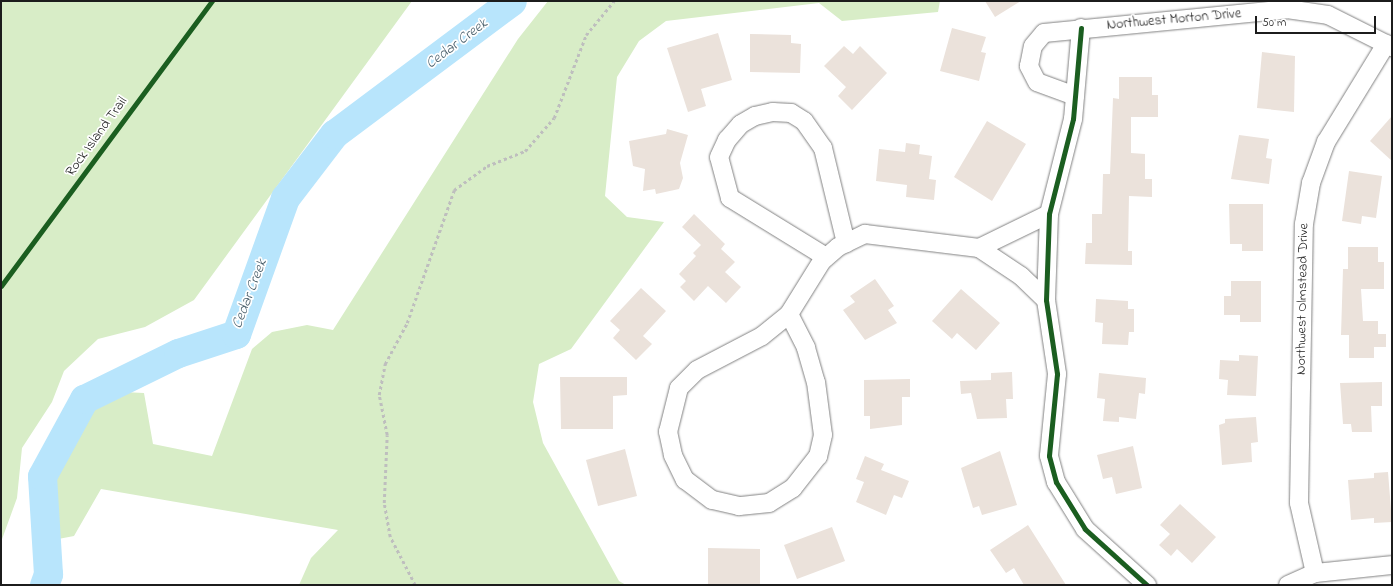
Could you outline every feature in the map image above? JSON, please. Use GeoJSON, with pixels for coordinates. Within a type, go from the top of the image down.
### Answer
{"type":"FeatureCollection","features":[{"type":"Feature","properties":{"kind":"street","name":"Northwest Morton Drive"},"geometry":{"type":"LineString","coordinates":[[1075,96],[1037,82],[1029,66],[1033,46],[1044,33],[1081,28],[1287,9],[1328,14],[1389,46]]}},
{"type":"Feature","properties":{"kind":"street"},"geometry":{"type":"LineString","coordinates":[[1081,28],[1075,96],[1061,176],[1049,214],[1046,300],[1057,374],[1049,456],[1056,482],[1085,529],[1147,585]]}},
{"type":"Feature","properties":{"kind":"street","name":"Northwest Olmstead Drive"},"geometry":{"type":"LineString","coordinates":[[1315,573],[1299,503],[1304,224],[1311,183],[1326,142],[1389,46]]}},
{"type":"Feature","properties":{"kind":"street"},"geometry":{"type":"LineString","coordinates":[[826,257],[730,198],[719,157],[726,140],[741,124],[755,116],[773,112],[791,113],[804,121],[823,148],[846,243]]}},
{"type":"Feature","properties":{"kind":"street"},"geometry":{"type":"LineString","coordinates":[[979,248],[1049,214]]}},
{"type":"Feature","properties":{"kind":"street"},"geometry":{"type":"LineString","coordinates":[[789,314],[806,348],[816,382],[823,435],[818,456],[794,488],[769,503],[739,506],[712,500],[685,480],[673,455],[668,432],[679,388],[697,370],[762,336],[789,314],[826,257],[846,243],[865,234],[880,234],[979,248],[1021,276],[1046,300]]}},
{"type":"Feature","properties":{"kind":"street"},"geometry":{"type":"LineString","coordinates":[[1288,585],[1315,573],[1392,566]]}},
{"type":"Feature","properties":{"kind":"path"},"geometry":{"type":"LineString","coordinates":[[415,585],[390,537],[384,503],[387,435],[379,395],[385,364],[407,323],[454,190],[487,166],[525,151],[554,118],[586,35],[614,1]]}},
{"type":"Feature","properties":{"kind":"green space"},"geometry":{"type":"Polygon","coordinates":[[[1,1],[412,1],[194,300],[145,327],[98,339],[64,371],[52,402],[22,448],[17,498],[1,542],[1,1]]]}},
{"type":"Feature","properties":{"kind":"green space"},"geometry":{"type":"Polygon","coordinates":[[[548,1],[940,1],[938,12],[842,21],[819,3],[666,21],[639,41],[617,77],[605,196],[627,217],[664,222],[571,349],[539,364],[533,402],[543,443],[619,581],[626,585],[299,585],[311,558],[338,530],[101,489],[74,536],[53,540],[53,478],[68,437],[90,409],[123,392],[144,393],[153,444],[212,456],[252,349],[272,332],[307,325],[333,330],[518,39],[548,1]]]}},
{"type":"Feature","properties":{"kind":"building"},"geometry":{"type":"Polygon","coordinates":[[[985,1],[1021,1],[995,17],[985,1]]]}},
{"type":"Feature","properties":{"kind":"building"},"geometry":{"type":"Polygon","coordinates":[[[952,28],[986,37],[981,52],[986,53],[979,81],[940,71],[952,28]]]}},
{"type":"Feature","properties":{"kind":"building"},"geometry":{"type":"Polygon","coordinates":[[[718,33],[732,80],[701,89],[706,106],[688,112],[667,48],[718,33]]]}},
{"type":"Feature","properties":{"kind":"building"},"geometry":{"type":"Polygon","coordinates":[[[750,34],[791,35],[791,43],[801,44],[800,73],[750,72],[750,34]]]}},
{"type":"Feature","properties":{"kind":"building"},"geometry":{"type":"Polygon","coordinates":[[[844,46],[853,54],[860,46],[887,73],[852,110],[838,96],[846,87],[824,66],[844,46]]]}},
{"type":"Feature","properties":{"kind":"building"},"geometry":{"type":"Polygon","coordinates":[[[1262,52],[1295,56],[1294,112],[1257,108],[1262,52]]]}},
{"type":"Feature","properties":{"kind":"building"},"geometry":{"type":"Polygon","coordinates":[[[1119,77],[1152,77],[1152,95],[1158,95],[1158,117],[1131,117],[1131,153],[1145,154],[1145,179],[1152,179],[1152,197],[1129,196],[1128,251],[1132,251],[1132,265],[1085,264],[1086,243],[1092,243],[1092,214],[1102,214],[1103,174],[1110,174],[1113,98],[1119,99],[1119,77]]]}},
{"type":"Feature","properties":{"kind":"building"},"geometry":{"type":"Polygon","coordinates":[[[1392,116],[1392,161],[1370,141],[1392,116]]]}},
{"type":"Feature","properties":{"kind":"building"},"geometry":{"type":"Polygon","coordinates":[[[987,121],[1026,144],[992,201],[954,177],[987,121]]]}},
{"type":"Feature","properties":{"kind":"building"},"geometry":{"type":"Polygon","coordinates":[[[667,129],[688,135],[680,163],[683,178],[679,189],[656,194],[655,189],[643,191],[645,169],[633,166],[629,141],[666,134],[667,129]]]}},
{"type":"Feature","properties":{"kind":"building"},"geometry":{"type":"Polygon","coordinates":[[[1239,135],[1269,139],[1266,158],[1272,159],[1269,184],[1231,179],[1239,135]]]}},
{"type":"Feature","properties":{"kind":"building"},"geometry":{"type":"Polygon","coordinates":[[[906,143],[920,145],[919,154],[932,156],[929,179],[936,180],[934,200],[906,197],[907,185],[876,181],[879,149],[905,152],[906,143]]]}},
{"type":"Feature","properties":{"kind":"building"},"geometry":{"type":"Polygon","coordinates":[[[1349,171],[1382,176],[1376,218],[1362,216],[1361,224],[1342,221],[1349,171]]]}},
{"type":"Feature","properties":{"kind":"building"},"geometry":{"type":"Polygon","coordinates":[[[1229,204],[1263,204],[1263,251],[1242,251],[1242,244],[1230,244],[1229,204]]]}},
{"type":"Feature","properties":{"kind":"building"},"geometry":{"type":"Polygon","coordinates":[[[694,214],[725,244],[721,249],[735,262],[725,272],[741,287],[726,303],[708,286],[694,301],[680,287],[686,281],[679,274],[696,256],[693,253],[701,245],[682,227],[694,214]]]}},
{"type":"Feature","properties":{"kind":"building"},"geometry":{"type":"Polygon","coordinates":[[[1348,247],[1378,247],[1378,262],[1384,262],[1384,289],[1361,289],[1363,321],[1378,321],[1378,334],[1386,334],[1386,347],[1374,347],[1374,358],[1349,358],[1349,335],[1341,335],[1343,269],[1348,269],[1348,247]]]}},
{"type":"Feature","properties":{"kind":"building"},"geometry":{"type":"Polygon","coordinates":[[[875,279],[894,306],[888,310],[897,323],[865,340],[843,310],[855,302],[850,296],[875,279]]]}},
{"type":"Feature","properties":{"kind":"building"},"geometry":{"type":"Polygon","coordinates":[[[1231,281],[1261,281],[1261,322],[1240,322],[1240,315],[1224,315],[1224,296],[1231,296],[1231,281]]]}},
{"type":"Feature","properties":{"kind":"building"},"geometry":{"type":"Polygon","coordinates":[[[641,288],[666,311],[643,336],[652,344],[636,360],[613,338],[620,330],[610,321],[641,288]]]}},
{"type":"Feature","properties":{"kind":"building"},"geometry":{"type":"Polygon","coordinates":[[[961,289],[1000,323],[976,350],[957,333],[952,339],[932,321],[961,289]]]}},
{"type":"Feature","properties":{"kind":"building"},"geometry":{"type":"Polygon","coordinates":[[[1096,299],[1128,301],[1128,309],[1134,309],[1134,332],[1129,332],[1128,345],[1102,344],[1103,323],[1095,322],[1096,299]]]}},
{"type":"Feature","properties":{"kind":"building"},"geometry":{"type":"Polygon","coordinates":[[[1239,355],[1258,356],[1256,396],[1227,395],[1228,380],[1219,379],[1220,360],[1239,361],[1239,355]]]}},
{"type":"Feature","properties":{"kind":"building"},"geometry":{"type":"Polygon","coordinates":[[[1012,372],[1013,399],[1006,399],[1007,418],[977,419],[971,393],[961,394],[960,381],[991,380],[991,373],[1012,372]]]}},
{"type":"Feature","properties":{"kind":"building"},"geometry":{"type":"Polygon","coordinates":[[[1099,373],[1146,378],[1145,394],[1139,393],[1136,419],[1119,417],[1119,422],[1103,421],[1105,399],[1097,398],[1099,373]]]}},
{"type":"Feature","properties":{"kind":"building"},"geometry":{"type":"Polygon","coordinates":[[[560,377],[627,377],[627,395],[613,396],[613,429],[561,429],[560,377]]]}},
{"type":"Feature","properties":{"kind":"building"},"geometry":{"type":"Polygon","coordinates":[[[910,379],[910,397],[902,397],[902,425],[870,429],[870,416],[864,416],[864,380],[910,379]]]}},
{"type":"Feature","properties":{"kind":"building"},"geometry":{"type":"Polygon","coordinates":[[[1382,382],[1382,406],[1371,406],[1372,432],[1352,432],[1351,424],[1343,424],[1340,383],[1382,382]]]}},
{"type":"Feature","properties":{"kind":"building"},"geometry":{"type":"Polygon","coordinates":[[[1256,417],[1258,442],[1251,443],[1252,462],[1222,465],[1219,425],[1225,423],[1225,419],[1256,417]]]}},
{"type":"Feature","properties":{"kind":"building"},"geometry":{"type":"Polygon","coordinates":[[[1133,446],[1142,488],[1116,494],[1112,477],[1103,479],[1097,455],[1133,446]]]}},
{"type":"Feature","properties":{"kind":"building"},"geometry":{"type":"Polygon","coordinates":[[[625,449],[637,496],[598,506],[586,460],[625,449]]]}},
{"type":"Feature","properties":{"kind":"building"},"geometry":{"type":"Polygon","coordinates":[[[1000,451],[1017,505],[982,515],[979,506],[973,508],[961,468],[1000,451]]]}},
{"type":"Feature","properties":{"kind":"building"},"geometry":{"type":"Polygon","coordinates":[[[865,456],[884,464],[881,470],[909,481],[902,498],[894,495],[886,515],[856,502],[864,482],[856,479],[865,456]]]}},
{"type":"Feature","properties":{"kind":"building"},"geometry":{"type":"Polygon","coordinates":[[[1388,472],[1392,522],[1374,523],[1374,518],[1351,520],[1348,480],[1374,478],[1374,473],[1388,472]]]}},
{"type":"Feature","properties":{"kind":"building"},"geometry":{"type":"Polygon","coordinates":[[[1180,504],[1216,537],[1192,563],[1177,549],[1171,556],[1159,545],[1170,534],[1160,525],[1180,504]]]}},
{"type":"Feature","properties":{"kind":"building"},"geometry":{"type":"Polygon","coordinates":[[[1028,525],[1066,585],[1024,585],[1014,568],[1006,573],[990,550],[1028,525]]]}},
{"type":"Feature","properties":{"kind":"building"},"geometry":{"type":"Polygon","coordinates":[[[832,527],[845,561],[797,579],[784,545],[832,527]]]}},
{"type":"Feature","properties":{"kind":"building"},"geometry":{"type":"Polygon","coordinates":[[[708,548],[760,549],[760,585],[708,585],[708,548]]]}},
{"type":"Feature","properties":{"kind":"waterway","name":"Cedar Creek"},"geometry":{"type":"LineString","coordinates":[[44,585],[48,574],[42,476],[84,399],[178,353],[236,334],[285,198],[334,134],[512,1]]}},
{"type":"Feature","properties":{"kind":"cycle path","name":"Rock Island Trail"},"geometry":{"type":"LineString","coordinates":[[1,286],[212,1]]}},
{"type":"Feature","properties":{"kind":"cycle path"},"geometry":{"type":"LineString","coordinates":[[1081,28],[1073,119],[1049,214],[1046,300],[1057,374],[1049,456],[1056,482],[1085,529],[1147,585]]}}]}
